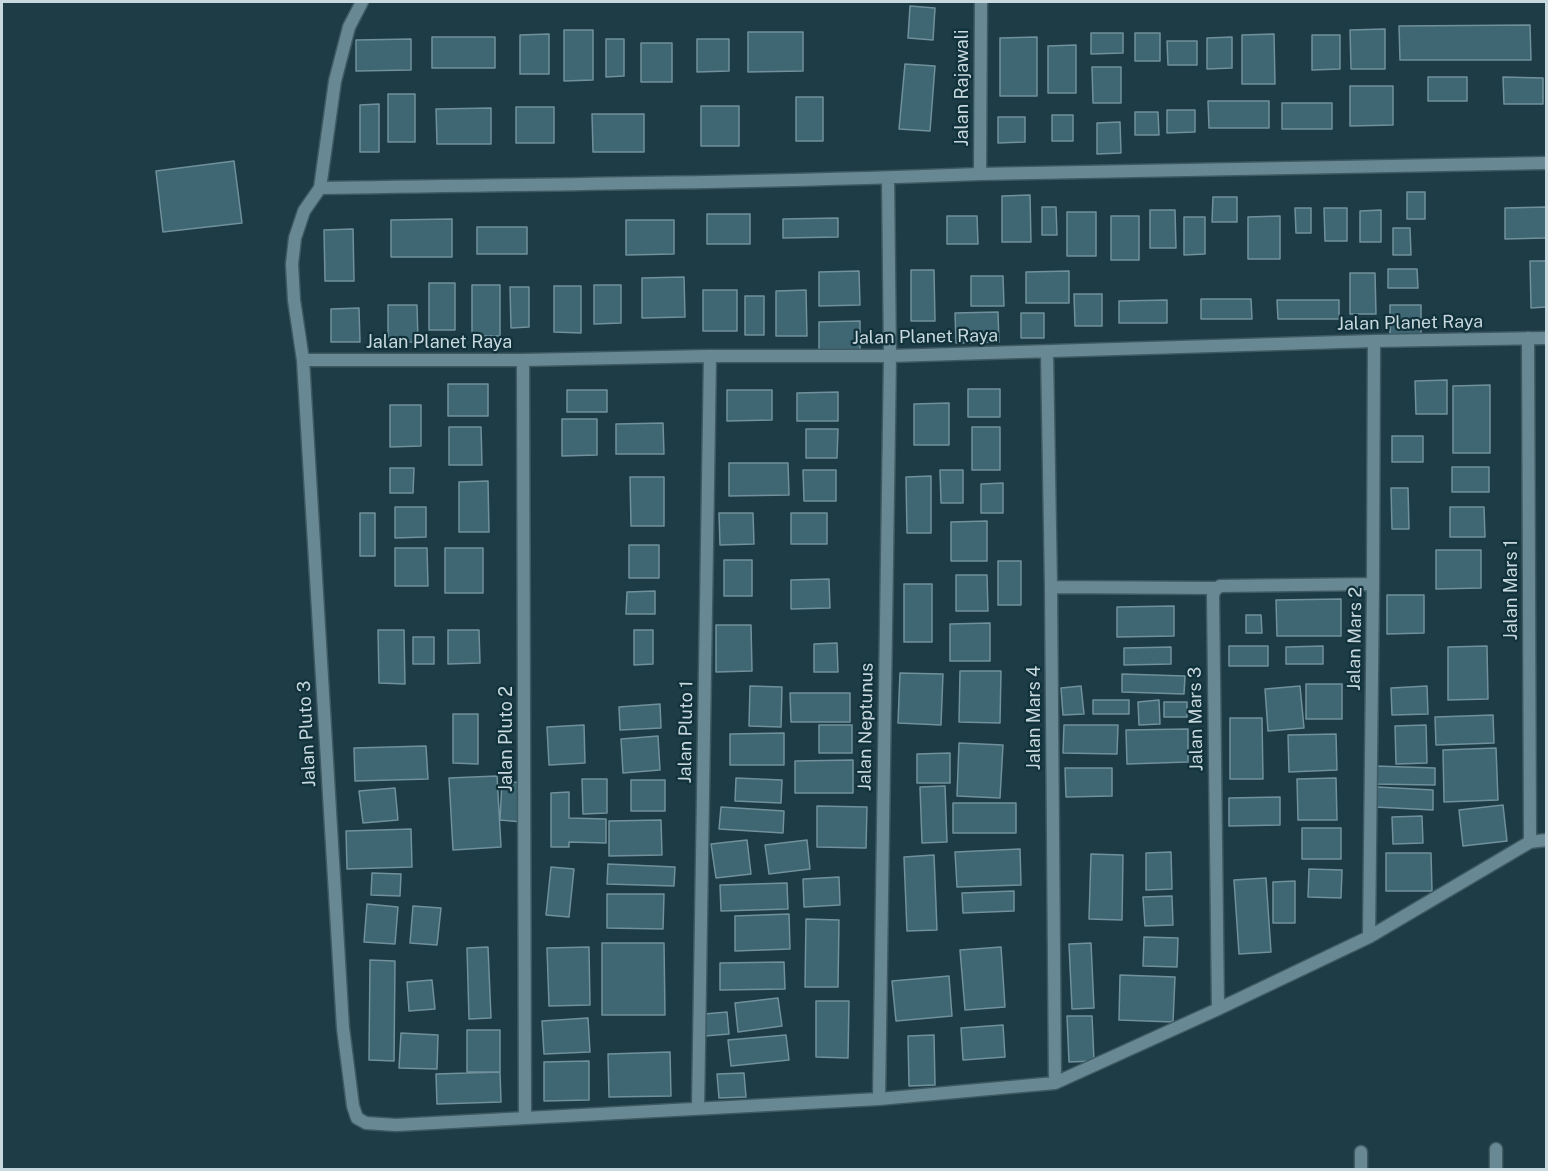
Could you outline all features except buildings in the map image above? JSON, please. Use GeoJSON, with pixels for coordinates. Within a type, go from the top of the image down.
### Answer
{"type":"FeatureCollection","features":[{"type":"Feature","properties":{"kind":"street"},"geometry":{"type":"LineString","coordinates":[[362,2],[349,27],[335,81],[320,188],[1546,163]]}},
{"type":"Feature","properties":{"kind":"street","name":"Jalan Rajawali"},"geometry":{"type":"LineString","coordinates":[[980,174],[981,2]]}},
{"type":"Feature","properties":{"kind":"street","name":"Jalan Neptunus"},"geometry":{"type":"LineString","coordinates":[[879,1099],[890,356],[888,178]]}},
{"type":"Feature","properties":{"kind":"street","name":"Jalan Pluto 3"},"geometry":{"type":"LineString","coordinates":[[320,188],[304,211],[295,238],[292,264],[294,300],[303,360],[343,1028],[353,1106],[357,1118],[366,1123],[396,1125],[525,1118]]}},
{"type":"Feature","properties":{"kind":"street","name":"Jalan Mars 1"},"geometry":{"type":"LineString","coordinates":[[1528,338],[1530,842]]}},
{"type":"Feature","properties":{"kind":"street","name":"Jalan Planet Raya"},"geometry":{"type":"LineString","coordinates":[[303,360],[890,356],[1546,338]]}},
{"type":"Feature","properties":{"kind":"street","name":"Jalan Mars 2"},"geometry":{"type":"LineString","coordinates":[[1369,936],[1374,341]]}},
{"type":"Feature","properties":{"kind":"street","name":"Jalan Mars 4"},"geometry":{"type":"LineString","coordinates":[[1047,352],[1055,1083]]}},
{"type":"Feature","properties":{"kind":"street","name":"Jalan Pluto 1"},"geometry":{"type":"LineString","coordinates":[[699,1108],[710,356]]}},
{"type":"Feature","properties":{"kind":"street","name":"Jalan Pluto 2"},"geometry":{"type":"LineString","coordinates":[[523,360],[525,1118]]}},
{"type":"Feature","properties":{"kind":"street"},"geometry":{"type":"LineString","coordinates":[[1051,587],[1217,588],[1224,586],[1373,584]]}},
{"type":"Feature","properties":{"kind":"street","name":"Jalan Mars 3"},"geometry":{"type":"LineString","coordinates":[[1217,588],[1213,595],[1218,1009]]}},
{"type":"Feature","properties":{"kind":"street"},"geometry":{"type":"LineString","coordinates":[[525,1118],[879,1099],[1055,1083],[1218,1009],[1369,936],[1530,842],[1546,840]]}},
{"type":"Feature","properties":{"kind":"street"},"geometry":{"type":"LineString","coordinates":[[1496,1149],[1496,1170]]}},
{"type":"Feature","properties":{"kind":"street"},"geometry":{"type":"LineString","coordinates":[[1360,1152],[1361,1170]]}}]}
